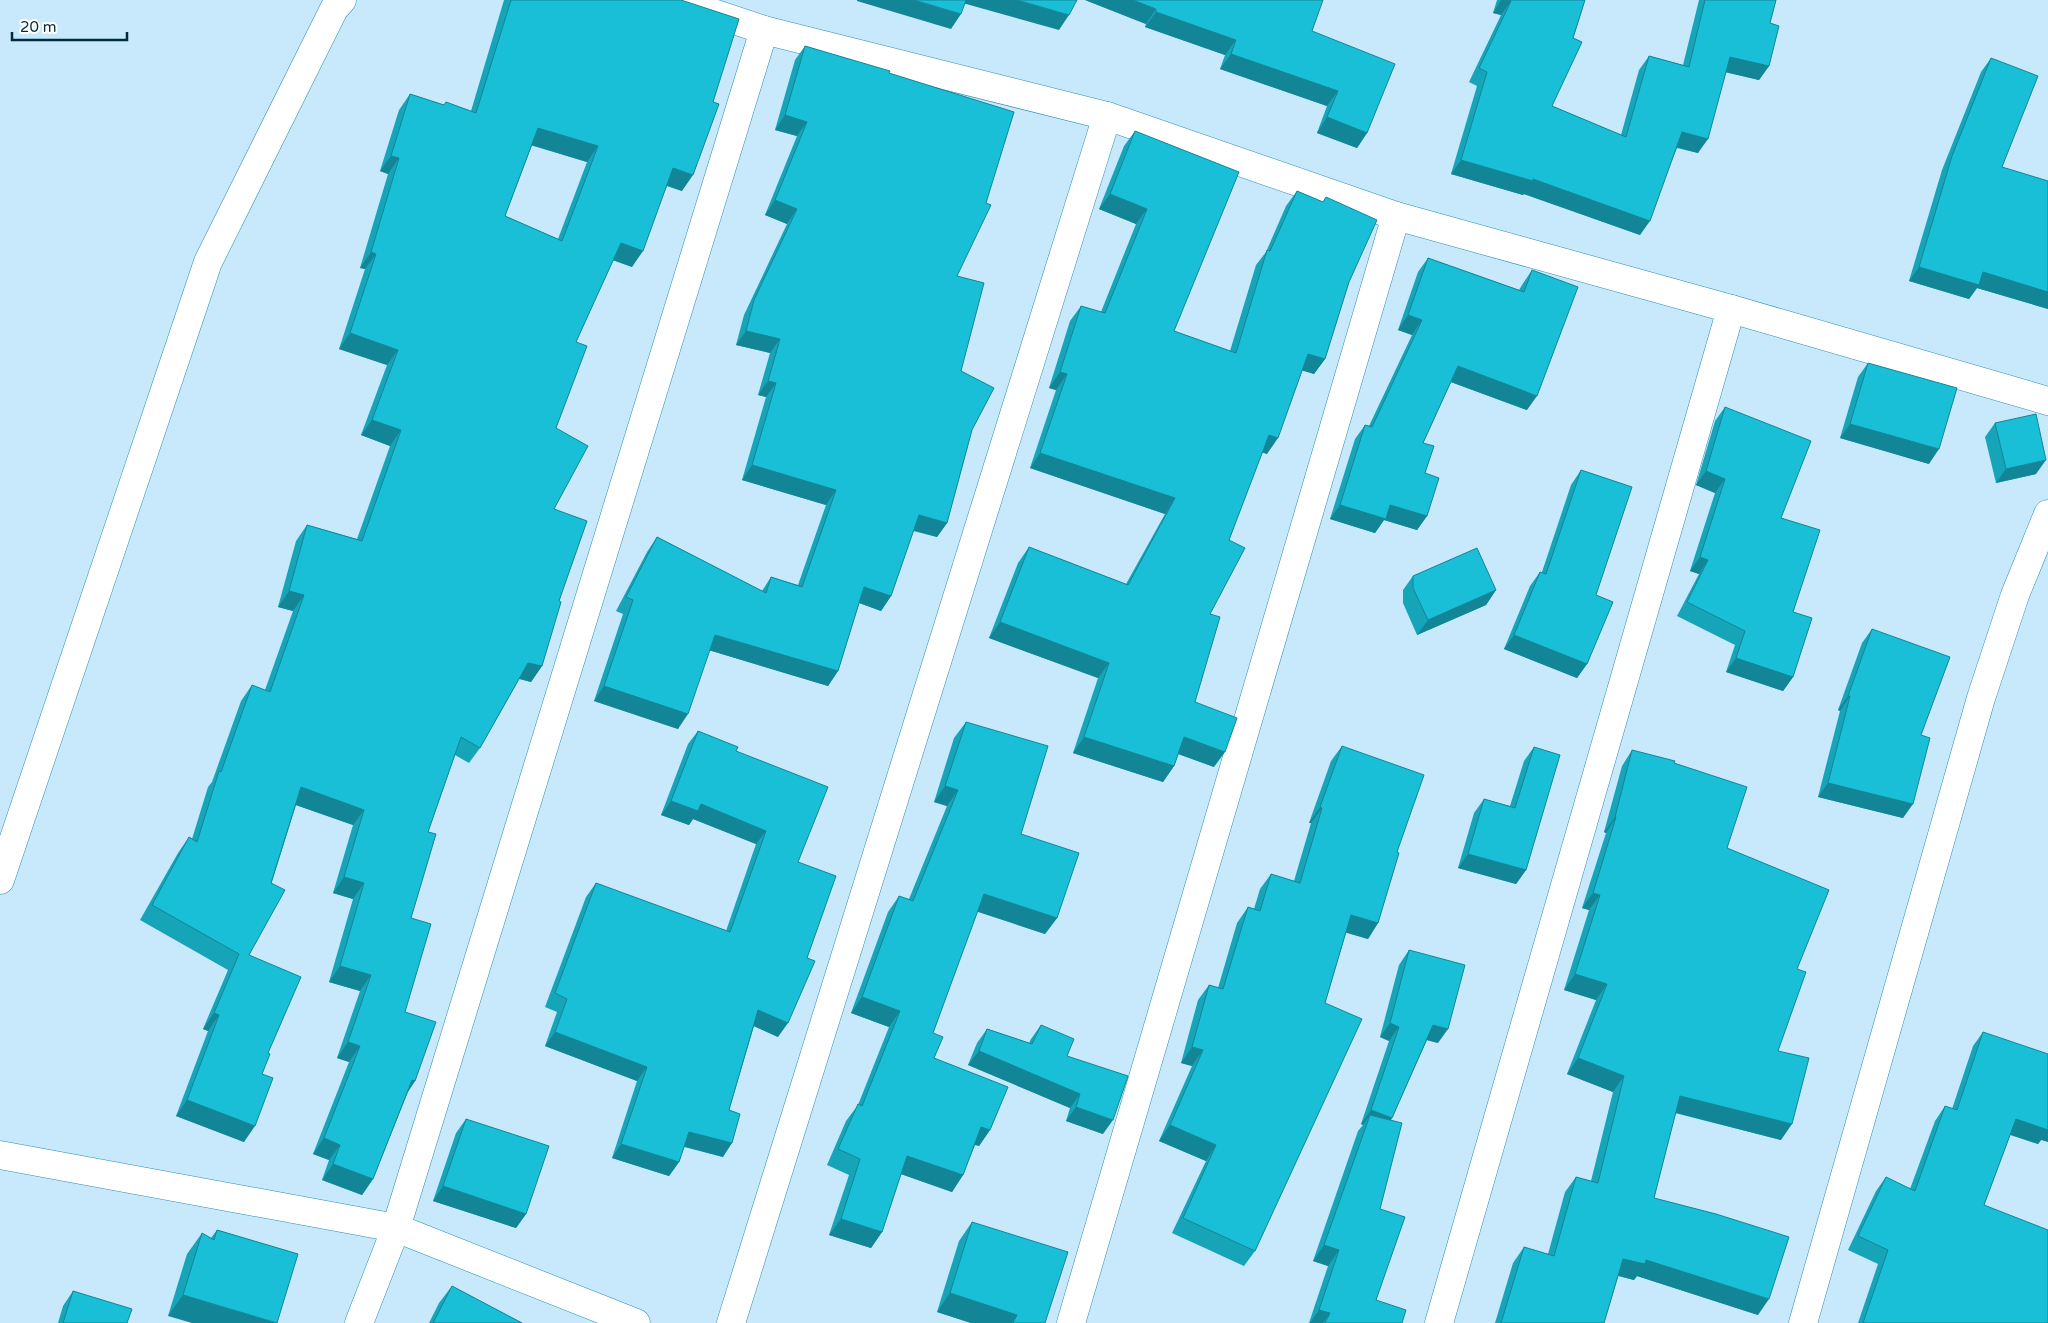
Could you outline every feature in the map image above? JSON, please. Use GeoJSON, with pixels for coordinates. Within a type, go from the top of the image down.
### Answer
{"type":"FeatureCollection","features":[{"type":"Feature","properties":{"kind":"street"},"geometry":{"type":"LineString","coordinates":[[0,880],[208,262],[334,9],[342,0]]}},
{"type":"Feature","properties":{"kind":"street"},"geometry":{"type":"LineString","coordinates":[[674,0],[764,30],[1108,116],[1396,216],[1731,309],[2048,401]]}},
{"type":"Feature","properties":{"kind":"street"},"geometry":{"type":"LineString","coordinates":[[359,1323],[396,1228],[764,30]]}},
{"type":"Feature","properties":{"kind":"street"},"geometry":{"type":"LineString","coordinates":[[731,1323],[1108,116]]}},
{"type":"Feature","properties":{"kind":"street"},"geometry":{"type":"LineString","coordinates":[[1071,1323],[1396,216]]}},
{"type":"Feature","properties":{"kind":"street"},"geometry":{"type":"LineString","coordinates":[[1440,1323],[1731,309]]}},
{"type":"Feature","properties":{"kind":"street"},"geometry":{"type":"LineString","coordinates":[[1802,1323],[1981,698],[2015,595],[2048,514]]}},
{"type":"Feature","properties":{"kind":"street"},"geometry":{"type":"LineString","coordinates":[[0,1155],[396,1228],[636,1323]]}},
{"type":"Feature","properties":{"kind":"building"},"geometry":{"type":"Polygon","coordinates":[[[511,0],[681,0],[739,19],[713,102],[719,104],[693,175],[673,168],[643,251],[621,243],[576,342],[587,346],[556,428],[588,446],[554,509],[587,521],[559,601],[561,602],[542,666],[528,663],[480,748],[461,737],[428,832],[436,834],[411,918],[431,924],[405,1012],[436,1022],[415,1081],[412,1080],[373,1179],[333,1164],[340,1145],[324,1138],[360,1046],[348,1042],[371,975],[340,966],[364,883],[344,877],[364,810],[301,787],[271,883],[285,890],[249,955],[301,977],[268,1053],[270,1054],[262,1074],[273,1078],[255,1126],[187,1100],[219,1015],[214,1013],[239,954],[152,905],[189,837],[197,842],[219,771],[221,772],[252,685],[270,692],[304,595],[289,591],[307,525],[362,541],[401,430],[372,420],[398,350],[350,333],[376,254],[371,252],[399,158],[391,156],[410,94],[444,105],[446,102],[476,113],[511,0]],[[538,128],[505,216],[562,241],[598,146],[538,128]]]}},
{"type":"Feature","properties":{"kind":"building"},"geometry":{"type":"Polygon","coordinates":[[[914,0],[966,0],[961,14],[914,0]]]}},
{"type":"Feature","properties":{"kind":"building"},"geometry":{"type":"Polygon","coordinates":[[[1017,0],[1077,0],[1069,15],[1017,0]]]}},
{"type":"Feature","properties":{"kind":"building"},"geometry":{"type":"Polygon","coordinates":[[[1133,0],[1323,0],[1312,31],[1395,64],[1367,133],[1327,117],[1338,91],[1231,54],[1236,40],[1156,12],[1156,9],[1133,0]]]}},
{"type":"Feature","properties":{"kind":"building"},"geometry":{"type":"Polygon","coordinates":[[[1506,0],[1585,0],[1573,38],[1582,42],[1552,106],[1626,137],[1649,56],[1689,67],[1705,0],[1776,0],[1770,23],[1779,26],[1769,66],[1730,57],[1708,139],[1682,132],[1650,221],[1533,179],[1533,181],[1461,160],[1487,72],[1479,68],[1511,1],[1506,0]]]}},
{"type":"Feature","properties":{"kind":"building"},"geometry":{"type":"Polygon","coordinates":[[[805,46],[890,71],[889,73],[1014,112],[986,203],[991,205],[957,276],[984,283],[961,371],[994,388],[972,430],[947,523],[919,515],[891,596],[864,587],[838,671],[715,635],[688,714],[604,686],[633,600],[626,597],[657,537],[766,593],[771,577],[802,587],[836,490],[752,465],[776,383],[768,381],[780,339],[746,331],[754,300],[797,209],[775,200],[807,122],[785,115],[805,46]]]}},
{"type":"Feature","properties":{"kind":"building"},"geometry":{"type":"Polygon","coordinates":[[[1991,58],[2038,76],[2002,167],[2048,181],[2048,292],[1983,272],[1979,285],[1919,267],[1952,156],[1991,58]]]}},
{"type":"Feature","properties":{"kind":"building"},"geometry":{"type":"Polygon","coordinates":[[[1135,131],[1239,172],[1174,331],[1236,353],[1267,250],[1270,251],[1297,191],[1323,202],[1326,197],[1377,220],[1349,282],[1325,359],[1308,354],[1278,438],[1269,435],[1229,540],[1245,548],[1210,614],[1220,617],[1195,702],[1237,718],[1225,752],[1184,737],[1174,766],[1084,737],[1109,663],[1000,622],[1029,547],[1128,585],[1175,498],[1040,453],[1067,374],[1060,372],[1081,306],[1105,313],[1147,209],[1110,194],[1135,131]]]}},
{"type":"Feature","properties":{"kind":"building"},"geometry":{"type":"Polygon","coordinates":[[[1428,258],[1524,292],[1532,270],[1578,287],[1537,396],[1458,366],[1423,443],[1434,446],[1425,473],[1439,478],[1427,516],[1390,505],[1386,519],[1340,505],[1365,425],[1372,427],[1422,320],[1408,315],[1428,258]]]}},
{"type":"Feature","properties":{"kind":"building"},"geometry":{"type":"Polygon","coordinates":[[[1868,363],[1957,388],[1939,449],[1850,424],[1868,363]]]}},
{"type":"Feature","properties":{"kind":"building"},"geometry":{"type":"Polygon","coordinates":[[[1725,407],[1811,441],[1781,518],[1820,530],[1793,612],[1812,618],[1793,677],[1736,658],[1745,631],[1687,602],[1708,560],[1700,557],[1725,479],[1706,471],[1725,407]]]}},
{"type":"Feature","properties":{"kind":"building"},"geometry":{"type":"Polygon","coordinates":[[[2036,414],[2046,460],[2006,469],[1995,423],[2036,414]]]}},
{"type":"Feature","properties":{"kind":"building"},"geometry":{"type":"Polygon","coordinates":[[[1581,470],[1632,487],[1596,595],[1613,602],[1587,664],[1514,635],[1540,572],[1546,574],[1581,470]]]}},
{"type":"Feature","properties":{"kind":"building"},"geometry":{"type":"Polygon","coordinates":[[[1477,548],[1496,590],[1428,620],[1413,588],[1413,576],[1477,548]]]}},
{"type":"Feature","properties":{"kind":"building"},"geometry":{"type":"Polygon","coordinates":[[[1872,629],[1950,657],[1921,735],[1930,738],[1913,804],[1828,783],[1850,696],[1848,696],[1872,629]]]}},
{"type":"Feature","properties":{"kind":"building"},"geometry":{"type":"Polygon","coordinates":[[[966,722],[1048,746],[1021,834],[1079,853],[1057,918],[984,894],[933,1033],[943,1037],[934,1058],[1008,1087],[990,1130],[981,1127],[963,1175],[907,1156],[882,1232],[841,1219],[860,1159],[838,1149],[858,1104],[862,1106],[900,1011],[862,997],[899,896],[913,901],[958,790],[945,786],[966,722]]]}},
{"type":"Feature","properties":{"kind":"building"},"geometry":{"type":"Polygon","coordinates":[[[698,731],[738,747],[736,751],[828,787],[798,862],[836,876],[807,958],[815,961],[788,1023],[758,1010],[729,1110],[740,1114],[732,1143],[689,1132],[679,1162],[621,1144],[647,1067],[555,1032],[567,999],[555,993],[596,883],[730,932],[766,831],[701,804],[698,811],[671,801],[698,731]]]}},
{"type":"Feature","properties":{"kind":"building"},"geometry":{"type":"Polygon","coordinates":[[[1342,746],[1424,775],[1397,852],[1399,853],[1378,923],[1351,915],[1325,1003],[1362,1019],[1255,1251],[1183,1218],[1216,1145],[1170,1125],[1203,1050],[1192,1047],[1209,985],[1223,989],[1248,907],[1260,911],[1271,874],[1300,883],[1322,808],[1320,807],[1342,746]]]}},
{"type":"Feature","properties":{"kind":"building"},"geometry":{"type":"Polygon","coordinates":[[[1534,747],[1560,755],[1526,870],[1468,854],[1484,799],[1515,808],[1534,747]]]}},
{"type":"Feature","properties":{"kind":"building"},"geometry":{"type":"Polygon","coordinates":[[[1632,750],[1675,761],[1674,763],[1747,787],[1727,848],[1829,890],[1797,969],[1806,972],[1778,1051],[1809,1058],[1792,1124],[1680,1096],[1654,1198],[1716,1214],[1789,1237],[1769,1299],[1646,1260],[1645,1264],[1623,1259],[1604,1323],[1501,1323],[1524,1247],[1554,1256],[1576,1177],[1598,1183],[1624,1076],[1578,1058],[1607,984],[1575,974],[1600,895],[1593,893],[1616,817],[1632,750]]]}},
{"type":"Feature","properties":{"kind":"building"},"geometry":{"type":"Polygon","coordinates":[[[1409,950],[1465,965],[1448,1029],[1433,1025],[1392,1118],[1371,1110],[1399,1027],[1390,1023],[1409,950]]]}},
{"type":"Feature","properties":{"kind":"building"},"geometry":{"type":"Polygon","coordinates":[[[1041,1025],[1074,1039],[1067,1056],[1128,1076],[1113,1120],[1076,1107],[1080,1094],[979,1051],[987,1029],[1032,1044],[1041,1025]]]}},
{"type":"Feature","properties":{"kind":"building"},"geometry":{"type":"Polygon","coordinates":[[[1983,1032],[2048,1054],[2048,1130],[2016,1119],[1984,1205],[2048,1230],[2048,1323],[1863,1323],[1888,1250],[1858,1236],[1886,1177],[1915,1191],[1945,1106],[1957,1110],[1983,1032]]]}},
{"type":"Feature","properties":{"kind":"building"},"geometry":{"type":"Polygon","coordinates":[[[1370,1115],[1402,1123],[1380,1209],[1405,1217],[1376,1300],[1406,1310],[1402,1323],[1325,1323],[1330,1313],[1319,1310],[1339,1250],[1324,1245],[1370,1115]]]}},
{"type":"Feature","properties":{"kind":"building"},"geometry":{"type":"Polygon","coordinates":[[[466,1119],[549,1146],[526,1214],[443,1186],[466,1119]]]}},
{"type":"Feature","properties":{"kind":"building"},"geometry":{"type":"Polygon","coordinates":[[[972,1222],[1068,1252],[1045,1323],[1013,1323],[1017,1315],[950,1293],[972,1222]]]}},
{"type":"Feature","properties":{"kind":"building"},"geometry":{"type":"Polygon","coordinates":[[[217,1230],[298,1254],[277,1323],[183,1295],[202,1233],[214,1240],[217,1230]]]}},
{"type":"Feature","properties":{"kind":"building"},"geometry":{"type":"Polygon","coordinates":[[[452,1286],[522,1323],[433,1323],[452,1286]]]}},
{"type":"Feature","properties":{"kind":"building"},"geometry":{"type":"Polygon","coordinates":[[[73,1291],[132,1309],[127,1323],[63,1323],[73,1291]]]}}]}
